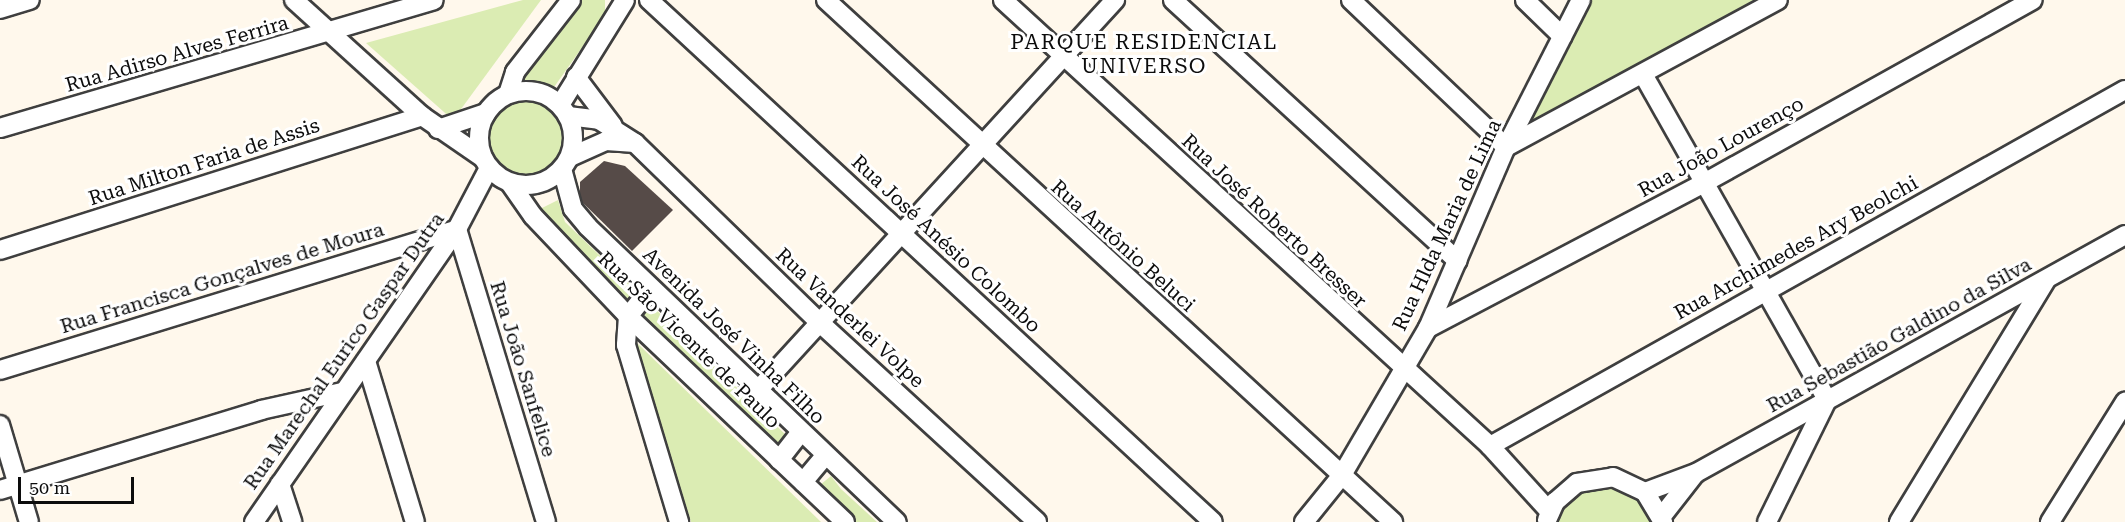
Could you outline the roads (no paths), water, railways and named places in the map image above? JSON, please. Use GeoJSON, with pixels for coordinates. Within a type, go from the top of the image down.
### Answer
{"type":"FeatureCollection","features":[{"type":"Feature","properties":{"kind":"street"},"geometry":{"type":"LineString","coordinates":[[0,9],[30,0]]}},
{"type":"Feature","properties":{"kind":"street"},"geometry":{"type":"LineString","coordinates":[[294,0],[328,34],[422,116],[486,163],[507,182],[529,186],[547,181],[566,163],[606,141],[635,143]]}},
{"type":"Feature","properties":{"kind":"street","name":"Rua Adirso Alves Ferrira"},"geometry":{"type":"LineString","coordinates":[[0,128],[328,34],[434,0]]}},
{"type":"Feature","properties":{"kind":"street"},"geometry":{"type":"LineString","coordinates":[[564,111],[576,77],[624,0]]}},
{"type":"Feature","properties":{"kind":"street","name":"Rua José Anésio Colombo"},"geometry":{"type":"LineString","coordinates":[[649,0],[1213,522]]}},
{"type":"Feature","properties":{"kind":"street","name":"Rua Antônio Beluci"},"geometry":{"type":"LineString","coordinates":[[826,0],[981,147],[1393,522]]}},
{"type":"Feature","properties":{"kind":"street","name":"Rua José Roberto Bresser"},"geometry":{"type":"LineString","coordinates":[[1003,0],[1402,369],[1490,446],[1516,472],[1549,517]]}},
{"type":"Feature","properties":{"kind":"street"},"geometry":{"type":"LineString","coordinates":[[758,390],[818,321],[981,147],[1114,0]]}},
{"type":"Feature","properties":{"kind":"street"},"geometry":{"type":"LineString","coordinates":[[1173,0],[1458,261]]}},
{"type":"Feature","properties":{"kind":"street"},"geometry":{"type":"LineString","coordinates":[[1352,0],[1506,147],[1644,76],[1778,0]]}},
{"type":"Feature","properties":{"kind":"street"},"geometry":{"type":"LineString","coordinates":[[1525,0],[1562,36]]}},
{"type":"Feature","properties":{"kind":"street","name":"Rua Hlda Maria de Lima"},"geometry":{"type":"LineString","coordinates":[[1304,522],[1342,475],[1428,328],[1506,147],[1581,0]]}},
{"type":"Feature","properties":{"kind":"street","name":"Rua João Lourenço"},"geometry":{"type":"LineString","coordinates":[[1428,328],[1704,183],[2033,0]]}},
{"type":"Feature","properties":{"kind":"street"},"geometry":{"type":"LineString","coordinates":[[438,129],[486,113],[508,94],[515,72],[566,2]]}},
{"type":"Feature","properties":{"kind":"street"},"geometry":{"type":"LineString","coordinates":[[1644,76],[1827,400],[1767,522]]}},
{"type":"Feature","properties":{"kind":"street"},"geometry":{"type":"LineString","coordinates":[[576,77],[614,127]]}},
{"type":"Feature","properties":{"kind":"street","name":"Rua Archimedes Ary Beolchi"},"geometry":{"type":"LineString","coordinates":[[1490,446],[2125,90]]}},
{"type":"Feature","properties":{"kind":"street"},"geometry":{"type":"LineString","coordinates":[[508,94],[536,92],[564,111],[573,130],[566,163]]}},
{"type":"Feature","properties":{"kind":"street","name":"Rua Vanderlei Volpe"},"geometry":{"type":"LineString","coordinates":[[564,111],[614,127],[635,143],[818,321],[1037,522]]}},
{"type":"Feature","properties":{"kind":"street"},"geometry":{"type":"LineString","coordinates":[[486,113],[478,135],[486,163]]}},
{"type":"Feature","properties":{"kind":"street","name":"Rua Milton Faria de Assis"},"geometry":{"type":"LineString","coordinates":[[0,250],[422,116]]}},
{"type":"Feature","properties":{"kind":"street","name":"Rua Marechal Eurico Gaspar Dutra"},"geometry":{"type":"LineString","coordinates":[[254,522],[457,229],[470,205],[486,163]]}},
{"type":"Feature","properties":{"kind":"street","name":"Avenida José Vinha Filho"},"geometry":{"type":"LineString","coordinates":[[566,163],[573,209],[651,288],[897,522]]}},
{"type":"Feature","properties":{"kind":"street","name":"Rua Marechal Eurico Gaspar Dutra"},"geometry":{"type":"LineString","coordinates":[[470,205],[507,182]]}},
{"type":"Feature","properties":{"kind":"street","name":"Rua São Vicente de Paulo"},"geometry":{"type":"LineString","coordinates":[[507,182],[533,216],[628,315],[844,522]]}},
{"type":"Feature","properties":{"kind":"street","name":"Rua Francisca Gonçalves de Moura"},"geometry":{"type":"LineString","coordinates":[[0,370],[457,229]]}},
{"type":"Feature","properties":{"kind":"street","name":"Rua João Sanfelice"},"geometry":{"type":"LineString","coordinates":[[457,229],[546,522]]}},
{"type":"Feature","properties":{"kind":"street","name":"Rua Sebastião Galdino da Silva"},"geometry":{"type":"LineString","coordinates":[[1646,492],[1696,473],[2125,235]]}},
{"type":"Feature","properties":{"kind":"street"},"geometry":{"type":"LineString","coordinates":[[1899,522],[2047,279]]}},
{"type":"Feature","properties":{"kind":"street"},"geometry":{"type":"LineString","coordinates":[[651,288],[628,315],[626,345],[679,522]]}},
{"type":"Feature","properties":{"kind":"street"},"geometry":{"type":"LineString","coordinates":[[366,361],[415,522]]}},
{"type":"Feature","properties":{"kind":"street"},"geometry":{"type":"LineString","coordinates":[[9,487],[261,410],[342,392]]}},
{"type":"Feature","properties":{"kind":"street"},"geometry":{"type":"LineString","coordinates":[[2050,522],[2125,402]]}},
{"type":"Feature","properties":{"kind":"street"},"geometry":{"type":"LineString","coordinates":[[0,425],[9,487],[29,522]]}},
{"type":"Feature","properties":{"kind":"street"},"geometry":{"type":"LineString","coordinates":[[779,460],[801,432]]}},
{"type":"Feature","properties":{"kind":"street"},"geometry":{"type":"LineString","coordinates":[[803,482],[826,455]]}},
{"type":"Feature","properties":{"kind":"street","name":"Rua José Roberto Bresser"},"geometry":{"type":"LineString","coordinates":[[1516,472],[1562,494]]}},
{"type":"Feature","properties":{"kind":"street","name":"Rua Sebastião Galdino da Silva"},"geometry":{"type":"LineString","coordinates":[[1663,519],[1696,473]]}},
{"type":"Feature","properties":{"kind":"street"},"geometry":{"type":"LineString","coordinates":[[1549,517],[1562,494],[1594,477],[1621,480],[1646,492],[1663,519]]}},
{"type":"Feature","properties":{"kind":"street"},"geometry":{"type":"LineString","coordinates":[[280,484],[292,522]]}},
{"type":"Feature","properties":{"kind":"district","name":"PARQUE RESIDENCIAL UNIVERSO"},"geometry":{"type":"Point","coordinates":[1144,54]}}]}
